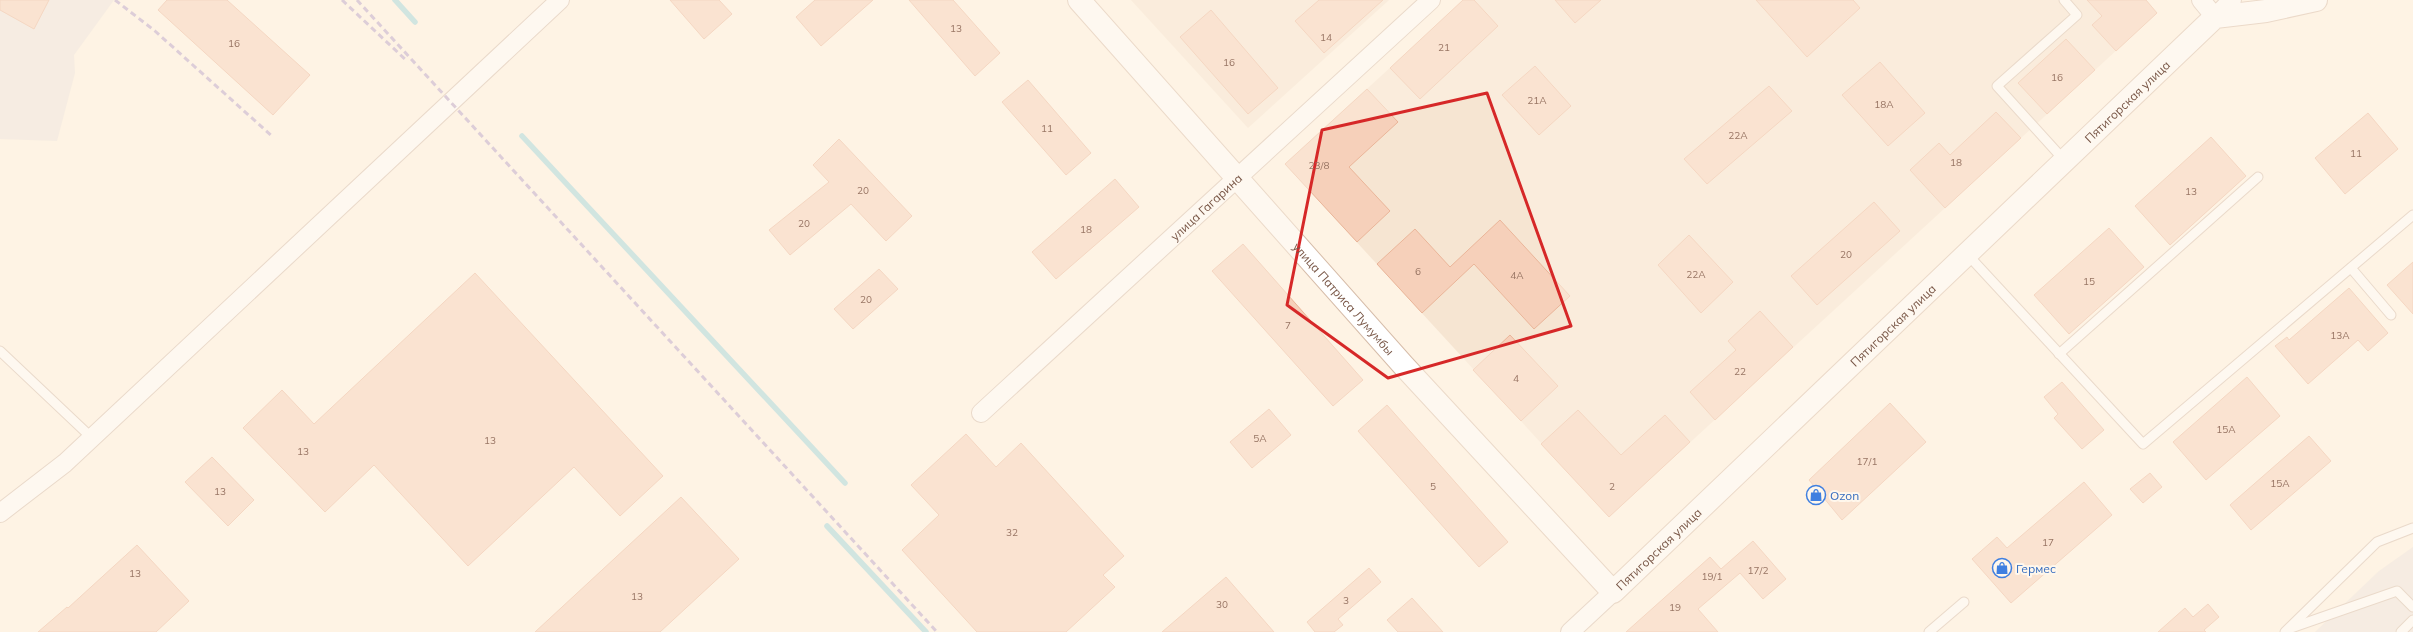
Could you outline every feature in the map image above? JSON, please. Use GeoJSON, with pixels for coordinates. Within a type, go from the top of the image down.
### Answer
{"type":"FeatureCollection","features":[{"type":"Feature","properties":{"kind":"street"},"geometry":{"type":"LineString","coordinates":[[0,513],[65,463],[560,0]]}},
{"type":"Feature","properties":{"kind":"street","name":"улица Патриса Лумумбы"},"geometry":{"type":"LineString","coordinates":[[1079,0],[1403,365],[1613,592]]}},
{"type":"Feature","properties":{"kind":"street","name":"улица Гагарина"},"geometry":{"type":"LineString","coordinates":[[981,413],[1238,179],[1431,0]]}},
{"type":"Feature","properties":{"kind":"street"},"geometry":{"type":"LineString","coordinates":[[2201,0],[2215,17]]}},
{"type":"Feature","properties":{"kind":"street"},"geometry":{"type":"LineString","coordinates":[[2215,17],[2232,0]]}},
{"type":"Feature","properties":{"kind":"street"},"geometry":{"type":"LineString","coordinates":[[2215,17],[2266,11],[2316,0]]}},
{"type":"Feature","properties":{"kind":"street","name":"Пятигорская улица"},"geometry":{"type":"LineString","coordinates":[[1570,632],[2215,17]]}},
{"type":"Feature","properties":{"kind":"lane"},"geometry":{"type":"LineString","coordinates":[[2064,0],[2078,14],[1997,86],[2064,160]]}},
{"type":"Feature","properties":{"kind":"lane"},"geometry":{"type":"LineString","coordinates":[[2059,354],[2258,177]]}},
{"type":"Feature","properties":{"kind":"lane"},"geometry":{"type":"LineString","coordinates":[[1967,254],[2143,444],[2413,215]]}},
{"type":"Feature","properties":{"kind":"lane"},"geometry":{"type":"LineString","coordinates":[[2351,268],[2391,315]]}},
{"type":"Feature","properties":{"kind":"lane"},"geometry":{"type":"LineString","coordinates":[[0,351],[92,438]]}},
{"type":"Feature","properties":{"kind":"lane"},"geometry":{"type":"LineString","coordinates":[[2287,630],[2377,542],[2413,528]]}},
{"type":"Feature","properties":{"kind":"lane"},"geometry":{"type":"LineString","coordinates":[[2287,630],[2397,591],[2413,606]]}},
{"type":"Feature","properties":{"kind":"lane"},"geometry":{"type":"LineString","coordinates":[[1929,632],[1964,602]]}},
{"type":"Feature","properties":{"kind":"lane"},"geometry":{"type":"LineString","coordinates":[[2401,632],[2413,620]]}},
{"type":"Feature","properties":{"kind":"highlighted area"},"geometry":{"type":"Polygon","coordinates":[[[1487,93],[1571,326],[1388,378],[1287,305],[1322,130],[1487,93]]]}},
{"type":"Feature","properties":{"kind":"shaded area"},"geometry":{"type":"Polygon","coordinates":[[[0,0],[114,0],[74,55],[75,73],[57,141],[0,139],[0,0]]]}},
{"type":"Feature","properties":{"kind":"shaded area"},"geometry":{"type":"Polygon","coordinates":[[[1131,0],[1389,0],[1248,128],[1131,0]]]}},
{"type":"Feature","properties":{"kind":"shaded area"},"geometry":{"type":"Polygon","coordinates":[[[1464,0],[2146,0],[2157,13],[1609,517],[1285,164],[1464,0]]]}},
{"type":"Feature","properties":{"kind":"shaded area"},"geometry":{"type":"Polygon","coordinates":[[[2413,547],[2413,632],[2315,632],[2379,571],[2413,547]]]}},
{"type":"Feature","properties":{"kind":"building"},"geometry":{"type":"Polygon","coordinates":[[[0,0],[49,0],[34,29],[0,10],[0,0]]]}},
{"type":"Feature","properties":{"kind":"building"},"geometry":{"type":"Polygon","coordinates":[[[167,0],[227,0],[310,75],[273,115],[158,10],[167,0]]]}},
{"type":"Feature","properties":{"kind":"building"},"geometry":{"type":"Polygon","coordinates":[[[670,0],[719,0],[732,14],[704,39],[670,0]]]}},
{"type":"Feature","properties":{"kind":"building"},"geometry":{"type":"Polygon","coordinates":[[[815,0],[873,0],[821,46],[796,17],[815,0]]]}},
{"type":"Feature","properties":{"kind":"building"},"geometry":{"type":"Polygon","coordinates":[[[909,0],[953,0],[1000,53],[975,76],[909,0]]]}},
{"type":"Feature","properties":{"kind":"building"},"geometry":{"type":"Polygon","coordinates":[[[1319,0],[1383,0],[1324,53],[1295,21],[1319,0]]]}},
{"type":"Feature","properties":{"kind":"building"},"geometry":{"type":"Polygon","coordinates":[[[1463,0],[1474,0],[1498,26],[1420,99],[1390,68],[1463,0]]]}},
{"type":"Feature","properties":{"kind":"building"},"geometry":{"type":"Polygon","coordinates":[[[1555,0],[1601,0],[1575,23],[1555,0]]]}},
{"type":"Feature","properties":{"kind":"building"},"geometry":{"type":"Polygon","coordinates":[[[1756,0],[1853,0],[1860,8],[1807,57],[1756,0]]]}},
{"type":"Feature","properties":{"kind":"building"},"geometry":{"type":"Polygon","coordinates":[[[2087,0],[2146,0],[2157,13],[2116,51],[2092,25],[2102,16],[2087,0]]]}},
{"type":"Feature","properties":{"kind":"building"},"geometry":{"type":"Polygon","coordinates":[[[1211,10],[1278,88],[1248,114],[1180,37],[1211,10]]]}},
{"type":"Feature","properties":{"kind":"building"},"geometry":{"type":"Polygon","coordinates":[[[2066,39],[2095,70],[2047,114],[2018,83],[2066,39]]]}},
{"type":"Feature","properties":{"kind":"building"},"geometry":{"type":"Polygon","coordinates":[[[1880,62],[1925,113],[1888,146],[1842,95],[1880,62]]]}},
{"type":"Feature","properties":{"kind":"building"},"geometry":{"type":"Polygon","coordinates":[[[1535,66],[1571,106],[1539,135],[1502,95],[1535,66]]]}},
{"type":"Feature","properties":{"kind":"building"},"geometry":{"type":"Polygon","coordinates":[[[1028,80],[1091,153],[1066,175],[1002,102],[1028,80]]]}},
{"type":"Feature","properties":{"kind":"building"},"geometry":{"type":"Polygon","coordinates":[[[1769,86],[1792,111],[1707,184],[1684,159],[1769,86]]]}},
{"type":"Feature","properties":{"kind":"building"},"geometry":{"type":"Polygon","coordinates":[[[1367,89],[1398,122],[1349,167],[1390,211],[1357,242],[1285,164],[1367,89]]]}},
{"type":"Feature","properties":{"kind":"building"},"geometry":{"type":"Polygon","coordinates":[[[1996,112],[2021,138],[1945,208],[1910,170],[1939,143],[1950,155],[1996,112]]]}},
{"type":"Feature","properties":{"kind":"building"},"geometry":{"type":"Polygon","coordinates":[[[2368,113],[2398,149],[2345,194],[2315,158],[2368,113]]]}},
{"type":"Feature","properties":{"kind":"building"},"geometry":{"type":"Polygon","coordinates":[[[2211,137],[2246,176],[2170,245],[2135,206],[2211,137]]]}},
{"type":"Feature","properties":{"kind":"building"},"geometry":{"type":"Polygon","coordinates":[[[839,139],[912,216],[886,241],[851,204],[790,255],[769,230],[829,182],[813,165],[839,139]]]}},
{"type":"Feature","properties":{"kind":"building"},"geometry":{"type":"Polygon","coordinates":[[[1115,179],[1139,207],[1056,279],[1032,252],[1115,179]]]}},
{"type":"Feature","properties":{"kind":"building"},"geometry":{"type":"Polygon","coordinates":[[[1874,202],[1900,231],[1817,305],[1791,276],[1874,202]]]}},
{"type":"Feature","properties":{"kind":"building"},"geometry":{"type":"Polygon","coordinates":[[[1500,220],[1570,296],[1534,329],[1474,264],[1422,313],[1377,264],[1415,229],[1450,267],[1500,220]]]}},
{"type":"Feature","properties":{"kind":"building"},"geometry":{"type":"Polygon","coordinates":[[[2109,228],[2144,267],[2069,334],[2034,295],[2109,228]]]}},
{"type":"Feature","properties":{"kind":"building"},"geometry":{"type":"Polygon","coordinates":[[[1689,235],[1733,282],[1701,313],[1658,265],[1689,235]]]}},
{"type":"Feature","properties":{"kind":"building"},"geometry":{"type":"Polygon","coordinates":[[[1243,244],[1363,380],[1333,406],[1212,271],[1243,244]]]}},
{"type":"Feature","properties":{"kind":"building"},"geometry":{"type":"Polygon","coordinates":[[[2413,262],[2413,314],[2387,285],[2413,262]]]}},
{"type":"Feature","properties":{"kind":"building"},"geometry":{"type":"Polygon","coordinates":[[[879,269],[898,289],[853,329],[834,309],[879,269]]]}},
{"type":"Feature","properties":{"kind":"building"},"geometry":{"type":"Polygon","coordinates":[[[475,273],[663,476],[620,516],[574,467],[468,566],[374,465],[325,512],[243,428],[282,390],[314,424],[475,273]]]}},
{"type":"Feature","properties":{"kind":"building"},"geometry":{"type":"Polygon","coordinates":[[[2349,288],[2388,333],[2368,351],[2358,340],[2308,384],[2275,346],[2287,337],[2289,340],[2349,288]]]}},
{"type":"Feature","properties":{"kind":"building"},"geometry":{"type":"Polygon","coordinates":[[[1760,311],[1793,347],[1715,420],[1690,392],[1736,350],[1728,341],[1760,311]]]}},
{"type":"Feature","properties":{"kind":"building"},"geometry":{"type":"Polygon","coordinates":[[[1510,335],[1558,386],[1521,421],[1473,370],[1510,335]]]}},
{"type":"Feature","properties":{"kind":"building"},"geometry":{"type":"Polygon","coordinates":[[[2247,377],[2280,416],[2206,480],[2173,442],[2247,377]]]}},
{"type":"Feature","properties":{"kind":"building"},"geometry":{"type":"Polygon","coordinates":[[[2062,382],[2104,430],[2082,449],[2054,418],[2058,414],[2044,397],[2062,382]]]}},
{"type":"Feature","properties":{"kind":"building"},"geometry":{"type":"Polygon","coordinates":[[[1890,403],[1926,442],[1842,520],[1809,480],[1890,403]]]}},
{"type":"Feature","properties":{"kind":"building"},"geometry":{"type":"Polygon","coordinates":[[[1387,405],[1508,542],[1479,567],[1358,431],[1387,405]]]}},
{"type":"Feature","properties":{"kind":"building"},"geometry":{"type":"Polygon","coordinates":[[[1269,409],[1291,435],[1252,468],[1230,442],[1269,409]]]}},
{"type":"Feature","properties":{"kind":"building"},"geometry":{"type":"Polygon","coordinates":[[[1578,410],[1621,455],[1665,415],[1690,442],[1609,517],[1541,444],[1578,410]]]}},
{"type":"Feature","properties":{"kind":"building"},"geometry":{"type":"Polygon","coordinates":[[[966,434],[996,467],[1021,443],[1124,556],[1103,575],[1115,587],[1066,632],[977,632],[902,550],[939,515],[911,485],[966,434]]]}},
{"type":"Feature","properties":{"kind":"building"},"geometry":{"type":"Polygon","coordinates":[[[2309,436],[2331,461],[2251,530],[2230,505],[2309,436]]]}},
{"type":"Feature","properties":{"kind":"building"},"geometry":{"type":"Polygon","coordinates":[[[212,457],[254,500],[228,526],[185,482],[212,457]]]}},
{"type":"Feature","properties":{"kind":"building"},"geometry":{"type":"Polygon","coordinates":[[[2150,473],[2162,487],[2143,503],[2130,489],[2150,473]]]}},
{"type":"Feature","properties":{"kind":"building"},"geometry":{"type":"Polygon","coordinates":[[[2084,482],[2112,515],[2011,603],[1972,559],[1997,537],[2007,548],[2084,482]]]}},
{"type":"Feature","properties":{"kind":"building"},"geometry":{"type":"Polygon","coordinates":[[[681,497],[739,559],[660,632],[535,632],[681,497]]]}},
{"type":"Feature","properties":{"kind":"building"},"geometry":{"type":"Polygon","coordinates":[[[1753,541],[1786,579],[1763,599],[1740,573],[1698,609],[1718,632],[1626,632],[1710,557],[1721,569],[1753,541]]]}},
{"type":"Feature","properties":{"kind":"building"},"geometry":{"type":"Polygon","coordinates":[[[137,545],[189,601],[156,632],[38,632],[67,607],[68,608],[137,545]]]}},
{"type":"Feature","properties":{"kind":"building"},"geometry":{"type":"Polygon","coordinates":[[[1369,568],[1381,582],[1338,619],[1343,625],[1334,632],[1315,632],[1307,622],[1369,568]]]}},
{"type":"Feature","properties":{"kind":"building"},"geometry":{"type":"Polygon","coordinates":[[[1226,577],[1274,632],[1162,632],[1226,577]]]}},
{"type":"Feature","properties":{"kind":"building"},"geometry":{"type":"Polygon","coordinates":[[[1412,598],[1443,632],[1398,632],[1387,620],[1412,598]]]}},
{"type":"Feature","properties":{"kind":"building"},"geometry":{"type":"Polygon","coordinates":[[[2208,604],[2219,617],[2204,630],[2206,632],[2158,632],[2185,608],[2193,617],[2208,604]]]}},
{"type":"Feature","properties":{"kind":"waterway"},"geometry":{"type":"LineString","coordinates":[[395,0],[415,22]]}},
{"type":"Feature","properties":{"kind":"waterway"},"geometry":{"type":"LineString","coordinates":[[522,136],[845,483]]}},
{"type":"Feature","properties":{"kind":"waterway"},"geometry":{"type":"LineString","coordinates":[[827,526],[926,632]]}},
{"type":"Feature","properties":{"kind":"railway"},"geometry":{"type":"LineString","coordinates":[[115,0],[155,31],[273,137]]}},
{"type":"Feature","properties":{"kind":"railway"},"geometry":{"type":"LineString","coordinates":[[342,0],[407,61]]}},
{"type":"Feature","properties":{"kind":"railway"},"geometry":{"type":"LineString","coordinates":[[357,0],[937,632]]}},
{"type":"Feature","properties":{"kind":"place","name":"Ozon"},"geometry":{"type":"Point","coordinates":[1816,495]}},
{"type":"Feature","properties":{"kind":"place","name":"Гермес"},"geometry":{"type":"Point","coordinates":[2002,568]}}]}
